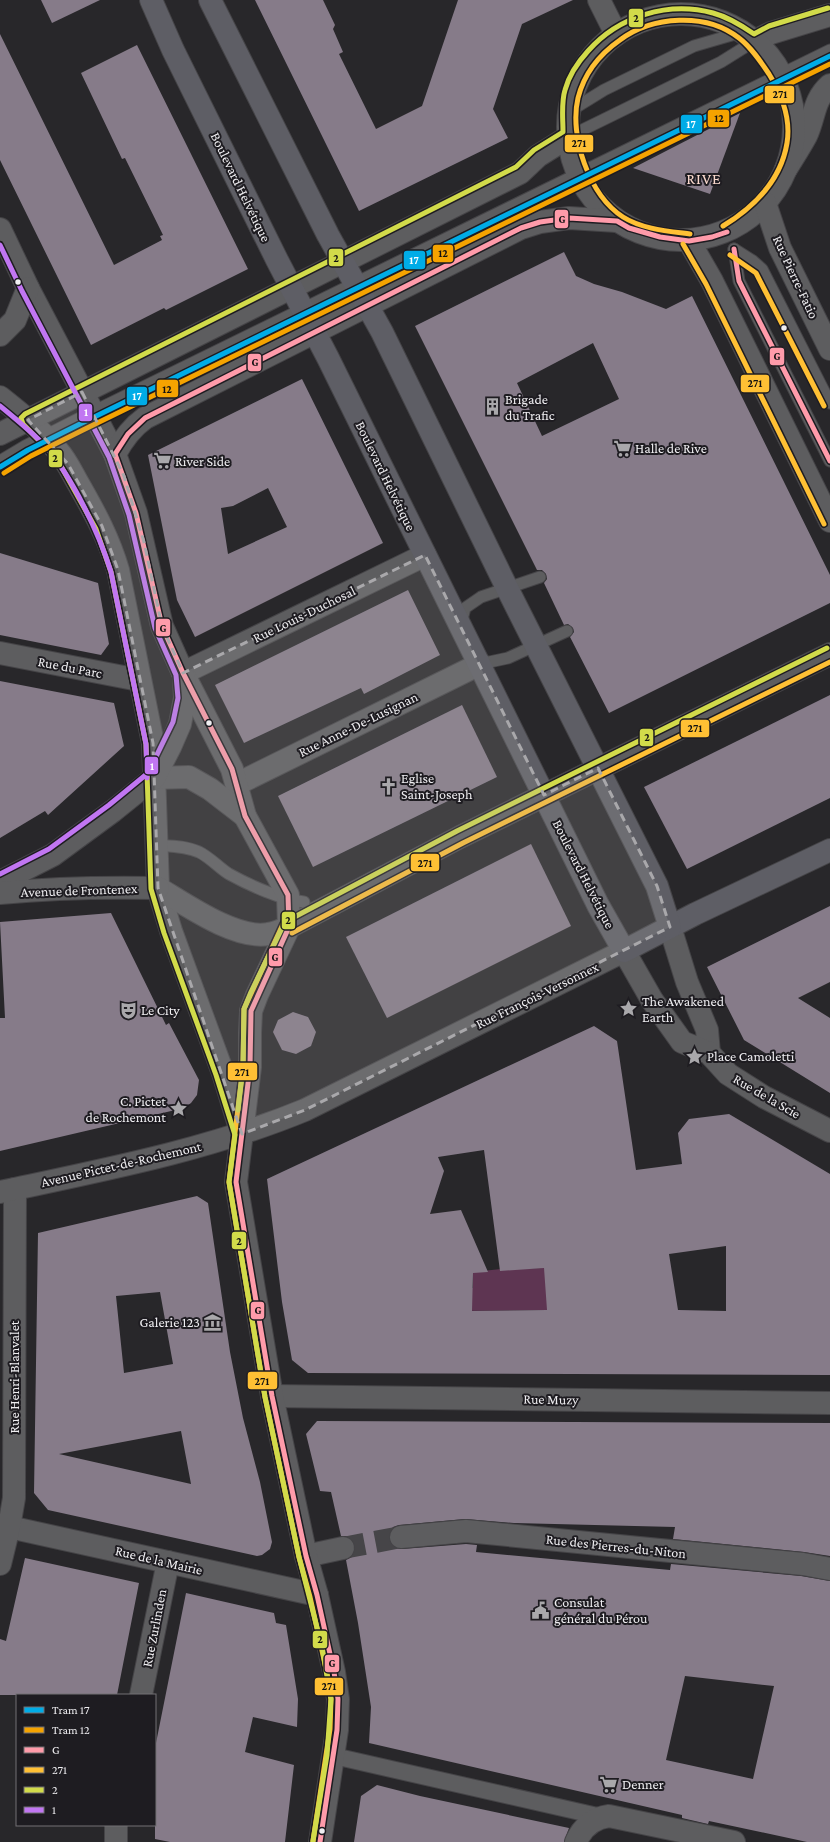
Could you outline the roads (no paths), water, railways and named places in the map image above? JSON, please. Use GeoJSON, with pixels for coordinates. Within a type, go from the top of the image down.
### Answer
{"type":"FeatureCollection","features":[{"type":"Feature","properties":{"kind":"main road","name":"Boulevard Helvétique"},"geometry":{"type":"LineString","coordinates":[[151,0],[173,50],[480,664],[598,905],[624,951]]}},
{"type":"Feature","properties":{"kind":"main road"},"geometry":{"type":"LineString","coordinates":[[210,0],[343,263],[382,332],[507,588],[657,886],[670,927]]}},
{"type":"Feature","properties":{"kind":"main road","name":"Rue François-Versonnex"},"geometry":{"type":"LineString","coordinates":[[624,951],[670,927],[830,850]]}},
{"type":"Feature","properties":{"kind":"street"},"geometry":{"type":"LineString","coordinates":[[599,0],[616,34]]}},
{"type":"Feature","properties":{"kind":"street"},"geometry":{"type":"LineString","coordinates":[[786,169],[793,145],[795,127],[788,97],[779,75],[748,37],[714,19],[695,14],[675,14],[636,22],[616,34],[592,55],[581,72],[572,91],[570,136],[581,172],[601,206],[617,221],[629,228],[660,237],[689,241],[712,237],[727,232],[747,220],[765,203],[776,189],[812,123],[819,96],[830,85]]}},
{"type":"Feature","properties":{"kind":"street"},"geometry":{"type":"LineString","coordinates":[[748,37],[771,33],[830,15]]}},
{"type":"Feature","properties":{"kind":"street"},"geometry":{"type":"LineString","coordinates":[[0,434],[520,173],[538,156],[570,136]]}},
{"type":"Feature","properties":{"kind":"street","name":"Rue Pierre-Fatio"},"geometry":{"type":"LineString","coordinates":[[765,203],[780,248],[830,349]]}},
{"type":"Feature","properties":{"kind":"street"},"geometry":{"type":"LineString","coordinates":[[115,454],[130,429],[145,418],[521,228],[540,222],[569,218],[617,221]]}},
{"type":"Feature","properties":{"kind":"street"},"geometry":{"type":"LineString","coordinates":[[0,229],[28,288],[115,454],[136,513],[162,626],[183,673],[227,760],[237,784],[245,816],[294,898],[289,928],[257,995],[252,1011],[250,1067],[236,1182],[272,1396],[306,1556],[317,1595],[334,1672],[338,1699],[334,1756],[320,1842]]}},
{"type":"Feature","properties":{"kind":"street"},"geometry":{"type":"LineString","coordinates":[[689,241],[712,281],[830,521]]}},
{"type":"Feature","properties":{"kind":"street"},"geometry":{"type":"LineString","coordinates":[[0,335],[15,320],[28,288]]}},
{"type":"Feature","properties":{"kind":"street"},"geometry":{"type":"LineString","coordinates":[[0,397],[28,420],[58,450],[68,464],[102,526],[112,549],[118,570],[139,680],[153,743],[158,888],[171,931],[223,1072],[242,1134]]}},
{"type":"Feature","properties":{"kind":"street","name":"Rue Louis-Duchosal"},"geometry":{"type":"LineString","coordinates":[[183,673],[425,555]]}},
{"type":"Feature","properties":{"kind":"street","name":"Rue du Parc"},"geometry":{"type":"LineString","coordinates":[[0,653],[139,680]]}},
{"type":"Feature","properties":{"kind":"street"},"geometry":{"type":"LineString","coordinates":[[158,888],[203,916],[228,927],[253,934],[268,934],[289,928],[330,904],[544,795],[830,654]]}},
{"type":"Feature","properties":{"kind":"street","name":"Rue Anne-De-Lusignan"},"geometry":{"type":"LineString","coordinates":[[237,784],[480,664]]}},
{"type":"Feature","properties":{"kind":"street"},"geometry":{"type":"LineString","coordinates":[[154,778],[170,748],[180,724],[185,698],[183,673]]}},
{"type":"Feature","properties":{"kind":"street"},"geometry":{"type":"LineString","coordinates":[[154,778],[189,777],[210,788],[245,816]]}},
{"type":"Feature","properties":{"kind":"street","name":"Avenue de Frontenex"},"geometry":{"type":"LineString","coordinates":[[0,882],[53,855],[113,811],[154,778]]}},
{"type":"Feature","properties":{"kind":"street","name":"Avenue de Frontenex"},"geometry":{"type":"LineString","coordinates":[[0,893],[74,888],[158,888]]}},
{"type":"Feature","properties":{"kind":"street"},"geometry":{"type":"LineString","coordinates":[[294,898],[316,904],[330,904]]}},
{"type":"Feature","properties":{"kind":"street"},"geometry":{"type":"LineString","coordinates":[[624,951],[652,1000],[682,1042],[708,1053],[707,1030],[687,982],[670,927]]}},
{"type":"Feature","properties":{"kind":"street","name":"Rue François-Versonnex"},"geometry":{"type":"LineString","coordinates":[[242,1134],[305,1110],[624,951]]}},
{"type":"Feature","properties":{"kind":"street","name":"Rue de la Scie"},"geometry":{"type":"LineString","coordinates":[[708,1053],[728,1074],[764,1097],[830,1131]]}},
{"type":"Feature","properties":{"kind":"street","name":"Avenue Pictet-de-Rochemont"},"geometry":{"type":"LineString","coordinates":[[7,1191],[196,1148],[242,1134]]}},
{"type":"Feature","properties":{"kind":"street","name":"Rue Henri-Blanvalet"},"geometry":{"type":"LineString","coordinates":[[0,1564],[4,1526],[14,1498],[7,1191]]}},
{"type":"Feature","properties":{"kind":"street","name":"Rue Muzy"},"geometry":{"type":"LineString","coordinates":[[272,1396],[830,1403]]}},
{"type":"Feature","properties":{"kind":"street","name":"Rue de la Mairie"},"geometry":{"type":"LineString","coordinates":[[4,1526],[317,1595]]}},
{"type":"Feature","properties":{"kind":"street","name":"Rue des Pierres-du-Niton"},"geometry":{"type":"LineString","coordinates":[[402,1537],[466,1531],[796,1564],[830,1569]]}},
{"type":"Feature","properties":{"kind":"street"},"geometry":{"type":"LineString","coordinates":[[306,1556],[343,1548]]}},
{"type":"Feature","properties":{"kind":"street","name":"Rue Zurlinden"},"geometry":{"type":"LineString","coordinates":[[141,1694],[168,1562]]}},
{"type":"Feature","properties":{"kind":"street"},"geometry":{"type":"LineString","coordinates":[[334,1756],[602,1817],[619,1817],[734,1842]]}},
{"type":"Feature","properties":{"kind":"street"},"geometry":{"type":"LineString","coordinates":[[576,1842],[585,1828],[592,1822],[602,1817]]}},
{"type":"Feature","properties":{"kind":"street"},"geometry":{"type":"LineString","coordinates":[[116,1826],[116,1842]]}},
{"type":"Feature","properties":{"kind":"lane"},"geometry":{"type":"LineString","coordinates":[[570,111],[604,90],[694,46],[748,37]]}},
{"type":"Feature","properties":{"kind":"lane"},"geometry":{"type":"LineString","coordinates":[[570,136],[721,62],[748,37]]}},
{"type":"Feature","properties":{"kind":"lane"},"geometry":{"type":"LineString","coordinates":[[0,461],[92,412],[830,50]]}},
{"type":"Feature","properties":{"kind":"lane"},"geometry":{"type":"LineString","coordinates":[[830,403],[762,269],[753,261],[734,249],[739,281],[830,461]]}},
{"type":"Feature","properties":{"kind":"lane"},"geometry":{"type":"LineString","coordinates":[[461,627],[465,608],[481,597],[540,577]]}},
{"type":"Feature","properties":{"kind":"lane"},"geometry":{"type":"LineString","coordinates":[[480,664],[508,658],[567,631]]}},
{"type":"Feature","properties":{"kind":"lane"},"geometry":{"type":"LineString","coordinates":[[157,845],[185,848],[199,852],[228,874],[294,898]]}},
{"type":"Feature","properties":{"kind":"tunnel"},"geometry":{"type":"LineString","coordinates":[[343,1548],[401,1537]]}},
{"type":"Feature","properties":{"kind":"tram line","name":"17"},"geometry":{"type":"LineString","coordinates":[[0,467],[28,450],[80,424],[830,56]]}},
{"type":"Feature","properties":{"kind":"tram line","name":"12"},"geometry":{"type":"LineString","coordinates":[[4,473],[31,456],[83,430],[830,64]]}},
{"type":"Feature","properties":{"kind":"place","name":"Brigade du Trafic"},"geometry":{"type":"Point","coordinates":[492,407]}},
{"type":"Feature","properties":{"kind":"place","name":"Halle de Rive"},"geometry":{"type":"Point","coordinates":[622,448]}},
{"type":"Feature","properties":{"kind":"place","name":"River Side"},"geometry":{"type":"Point","coordinates":[162,461]}},
{"type":"Feature","properties":{"kind":"place","name":"Eglise Saint-Joseph"},"geometry":{"type":"Point","coordinates":[388,786]}},
{"type":"Feature","properties":{"kind":"place","name":"The Awakened Earth"},"geometry":{"type":"Point","coordinates":[629,1009]}},
{"type":"Feature","properties":{"kind":"place","name":"Le City"},"geometry":{"type":"Point","coordinates":[128,1010]}},
{"type":"Feature","properties":{"kind":"place","name":"Place Camoletti"},"geometry":{"type":"Point","coordinates":[694,1056]}},
{"type":"Feature","properties":{"kind":"place","name":"C. Pictet de Rochemont"},"geometry":{"type":"Point","coordinates":[179,1109]}},
{"type":"Feature","properties":{"kind":"place","name":"Galerie 123"},"geometry":{"type":"Point","coordinates":[213,1322]}},
{"type":"Feature","properties":{"kind":"place","name":"Consulat général du Pérou"},"geometry":{"type":"Point","coordinates":[541,1610]}},
{"type":"Feature","properties":{"kind":"place","name":"Denner"},"geometry":{"type":"Point","coordinates":[609,1784]}},
{"type":"Feature","properties":{"kind":"district","name":"RIVE"},"geometry":{"type":"Point","coordinates":[704,178]}}]}
